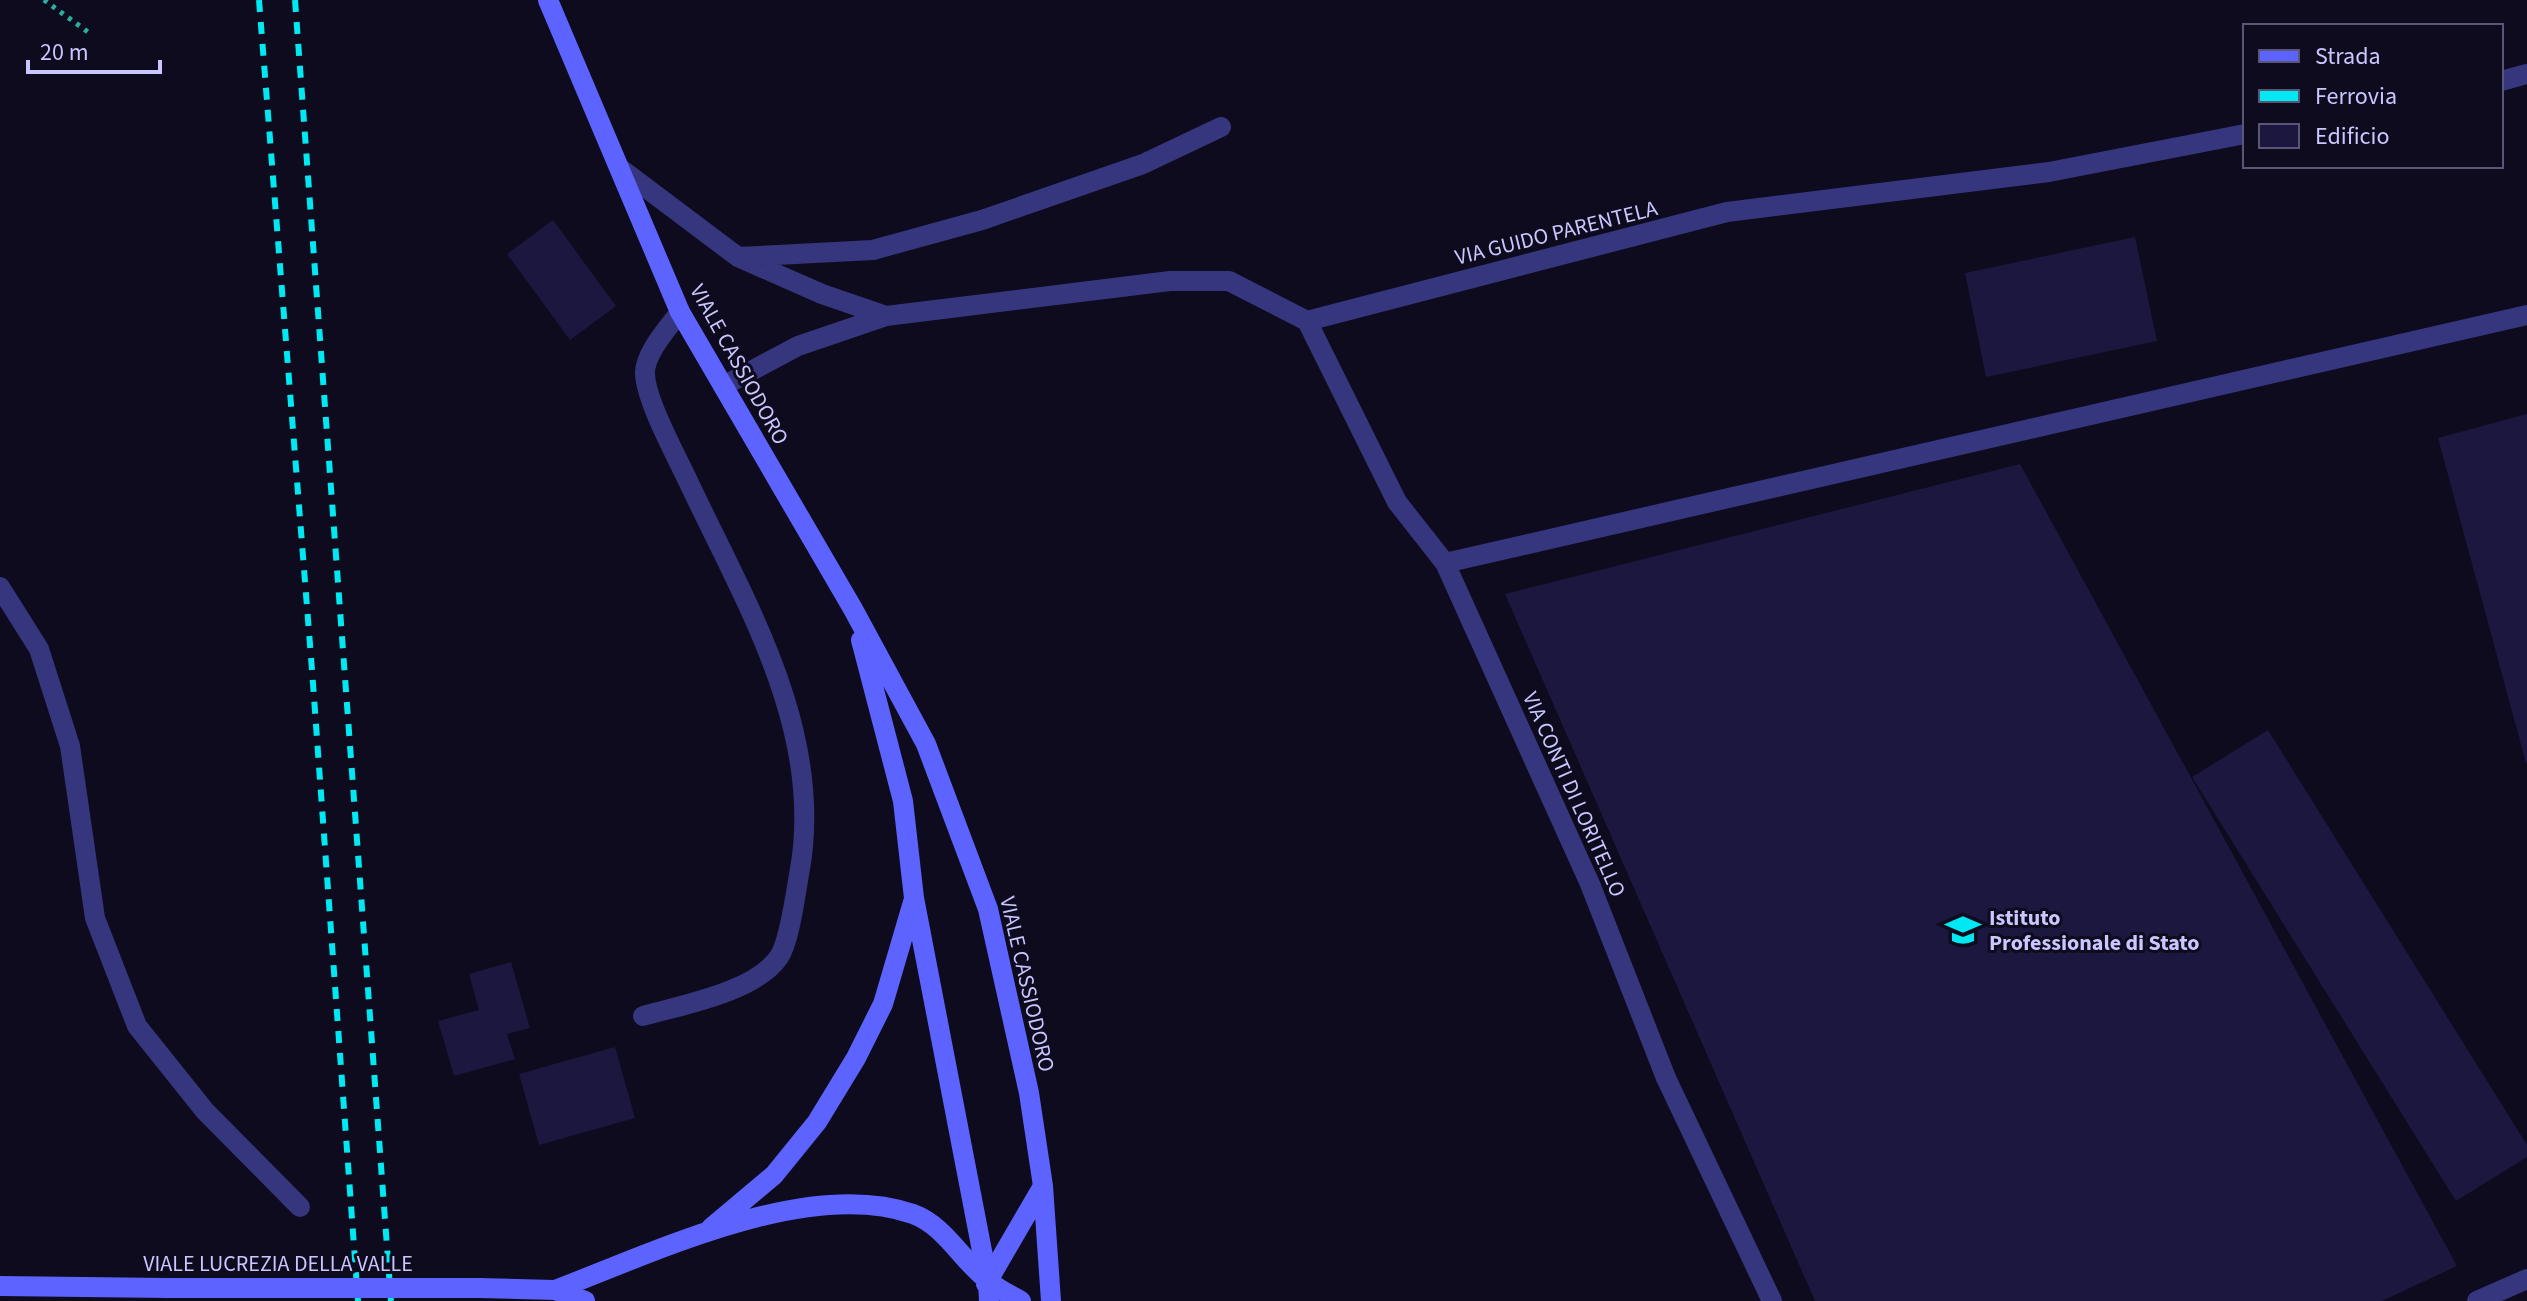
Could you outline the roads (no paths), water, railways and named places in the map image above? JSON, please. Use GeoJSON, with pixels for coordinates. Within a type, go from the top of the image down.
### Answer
{"type":"FeatureCollection","features":[{"type":"Feature","properties":{"kind":"street","name":"VIALE CASSIODORO"},"geometry":{"type":"LineString","coordinates":[[548,0],[680,312],[853,609],[926,744],[988,909],[1029,1093],[1043,1186],[1051,1301]]}},
{"type":"Feature","properties":{"kind":"street"},"geometry":{"type":"LineString","coordinates":[[2503,80],[2527,74]]}},
{"type":"Feature","properties":{"kind":"street"},"geometry":{"type":"LineString","coordinates":[[738,257],[873,250],[982,220],[1143,164],[1221,127]]}},
{"type":"Feature","properties":{"kind":"street","name":"VIA GUIDO PARENTELA"},"geometry":{"type":"LineString","coordinates":[[1307,321],[1727,212],[2049,172],[2243,134]]}},
{"type":"Feature","properties":{"kind":"street"},"geometry":{"type":"LineString","coordinates":[[621,169],[738,257],[822,294],[886,316]]}},
{"type":"Feature","properties":{"kind":"street"},"geometry":{"type":"LineString","coordinates":[[723,386],[798,346],[886,316],[1170,281],[1229,281],[1307,321]]}},
{"type":"Feature","properties":{"kind":"street"},"geometry":{"type":"LineString","coordinates":[[643,1016],[698,1001],[759,978],[780,956],[794,904],[805,839],[803,776],[789,708],[754,621],[656,413],[644,373],[655,343],[680,312]]}},
{"type":"Feature","properties":{"kind":"street"},"geometry":{"type":"LineString","coordinates":[[1445,563],[2527,315]]}},
{"type":"Feature","properties":{"kind":"street","name":"VIA CONTI DI LORITELLO"},"geometry":{"type":"LineString","coordinates":[[1307,321],[1397,502],[1445,563],[1590,884],[1666,1078],[1772,1301]]}},
{"type":"Feature","properties":{"kind":"street"},"geometry":{"type":"LineString","coordinates":[[0,587],[39,649],[66,732],[95,918],[137,1026],[205,1111],[300,1207]]}},
{"type":"Feature","properties":{"kind":"street","name":"VIALE CASSIODORO"},"geometry":{"type":"LineString","coordinates":[[853,609],[903,801],[914,898],[988,1291]]}},
{"type":"Feature","properties":{"kind":"street"},"geometry":{"type":"LineString","coordinates":[[703,1235],[774,1175],[817,1122],[856,1058],[883,1004],[914,898]]}},
{"type":"Feature","properties":{"kind":"street"},"geometry":{"type":"LineString","coordinates":[[975,1301],[988,1291],[1043,1186]]}},
{"type":"Feature","properties":{"kind":"street"},"geometry":{"type":"LineString","coordinates":[[555,1290],[703,1235],[768,1215],[818,1206],[870,1206],[914,1215],[943,1234],[988,1291],[1021,1301]]}},
{"type":"Feature","properties":{"kind":"street"},"geometry":{"type":"LineString","coordinates":[[2477,1301],[2527,1279]]}},
{"type":"Feature","properties":{"kind":"street","name":"VIALE LUCREZIA DELLA VALLE"},"geometry":{"type":"LineString","coordinates":[[0,1286],[555,1290]]}},
{"type":"Feature","properties":{"kind":"street"},"geometry":{"type":"LineString","coordinates":[[555,1290],[585,1301]]}},
{"type":"Feature","properties":{"kind":"railway"},"geometry":{"type":"LineString","coordinates":[[259,0],[358,1301]]}},
{"type":"Feature","properties":{"kind":"railway"},"geometry":{"type":"LineString","coordinates":[[295,0],[391,1301]]}},
{"type":"Feature","properties":{"kind":"place","name":"Istituto Professionale di Stato"},"geometry":{"type":"Point","coordinates":[1963,930]}}]}
